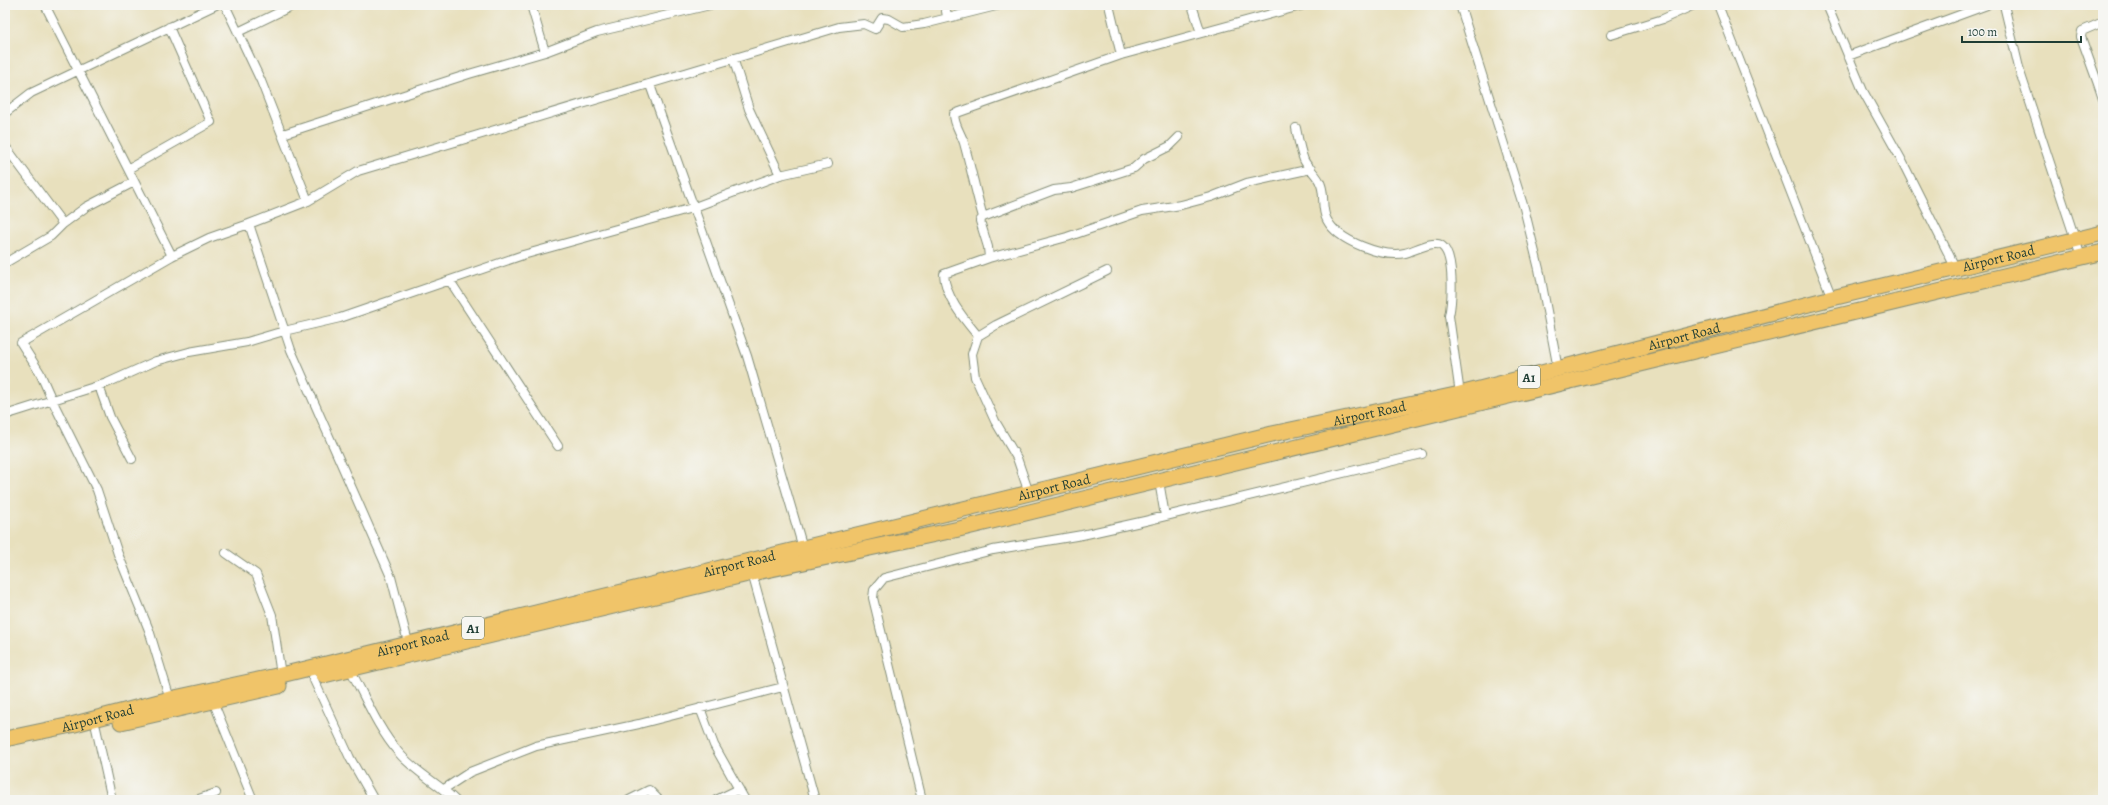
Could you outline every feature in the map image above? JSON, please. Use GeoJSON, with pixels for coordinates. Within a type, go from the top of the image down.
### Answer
{"type":"FeatureCollection","features":[{"type":"Feature","properties":{"kind":"highway","name":"Airport Road"},"geometry":{"type":"LineString","coordinates":[[5,749],[350,669],[410,649],[803,548],[1272,434],[1460,394],[1558,370],[1832,298],[2103,233]]}},
{"type":"Feature","properties":{"kind":"highway","name":"Airport Road"},"geometry":{"type":"LineString","coordinates":[[5,739],[71,725],[170,699],[410,649],[752,573],[959,530],[2103,252]]}},
{"type":"Feature","properties":{"kind":"street"},"geometry":{"type":"LineString","coordinates":[[45,5],[172,256]]}},
{"type":"Feature","properties":{"kind":"street"},"geometry":{"type":"LineString","coordinates":[[5,113],[31,93],[216,5]]}},
{"type":"Feature","properties":{"kind":"street"},"geometry":{"type":"LineString","coordinates":[[225,5],[283,134],[308,200]]}},
{"type":"Feature","properties":{"kind":"street"},"geometry":{"type":"LineString","coordinates":[[238,32],[294,5]]}},
{"type":"Feature","properties":{"kind":"street"},"geometry":{"type":"LineString","coordinates":[[531,5],[545,52]]}},
{"type":"Feature","properties":{"kind":"street"},"geometry":{"type":"LineString","coordinates":[[283,134],[469,74],[545,52],[597,32],[710,5]]}},
{"type":"Feature","properties":{"kind":"street"},"geometry":{"type":"LineString","coordinates":[[946,5],[947,18]]}},
{"type":"Feature","properties":{"kind":"street"},"geometry":{"type":"LineString","coordinates":[[170,699],[150,630],[118,554],[97,490],[40,373],[20,343],[172,256],[209,238],[249,224],[308,200],[358,171],[536,117],[650,85],[839,27],[864,24],[874,29],[882,18],[889,19],[903,27],[924,24],[1000,5]]}},
{"type":"Feature","properties":{"kind":"street"},"geometry":{"type":"LineString","coordinates":[[1109,5],[1121,55]]}},
{"type":"Feature","properties":{"kind":"street"},"geometry":{"type":"LineString","coordinates":[[1192,5],[1201,33]]}},
{"type":"Feature","properties":{"kind":"street"},"geometry":{"type":"LineString","coordinates":[[983,217],[968,155],[961,134],[954,122],[954,114],[1121,55],[1304,5]]}},
{"type":"Feature","properties":{"kind":"street"},"geometry":{"type":"LineString","coordinates":[[1460,5],[1524,208],[1539,270],[1558,370]]}},
{"type":"Feature","properties":{"kind":"street"},"geometry":{"type":"LineString","coordinates":[[1611,35],[1663,19],[1694,5]]}},
{"type":"Feature","properties":{"kind":"street"},"geometry":{"type":"LineString","coordinates":[[1718,5],[1832,298]]}},
{"type":"Feature","properties":{"kind":"street"},"geometry":{"type":"LineString","coordinates":[[1827,5],[1863,91],[1901,159],[1956,269]]}},
{"type":"Feature","properties":{"kind":"street"},"geometry":{"type":"LineString","coordinates":[[1848,56],[1988,5]]}},
{"type":"Feature","properties":{"kind":"street"},"geometry":{"type":"LineString","coordinates":[[2004,5],[2020,72],[2081,258]]}},
{"type":"Feature","properties":{"kind":"street"},"geometry":{"type":"LineString","coordinates":[[2103,22],[2082,31],[2081,37],[2100,83],[2103,99]]}},
{"type":"Feature","properties":{"kind":"street"},"geometry":{"type":"LineString","coordinates":[[128,169],[211,122],[169,27]]}},
{"type":"Feature","properties":{"kind":"street"},"geometry":{"type":"LineString","coordinates":[[734,58],[749,109],[780,175]]}},
{"type":"Feature","properties":{"kind":"street"},"geometry":{"type":"LineString","coordinates":[[650,85],[692,208],[747,356],[803,548]]}},
{"type":"Feature","properties":{"kind":"street"},"geometry":{"type":"LineString","coordinates":[[1296,128],[1304,161],[1321,185],[1327,221],[1347,240],[1366,248],[1404,254],[1430,245],[1438,244],[1443,246],[1446,251],[1452,277],[1452,304],[1449,316],[1460,394]]}},
{"type":"Feature","properties":{"kind":"street"},"geometry":{"type":"LineString","coordinates":[[989,258],[988,247],[980,221],[983,217],[1054,190],[1071,188],[1134,168],[1144,159],[1170,146],[1179,137]]}},
{"type":"Feature","properties":{"kind":"street"},"geometry":{"type":"LineString","coordinates":[[5,146],[63,224]]}},
{"type":"Feature","properties":{"kind":"street"},"geometry":{"type":"LineString","coordinates":[[5,415],[98,386],[163,359],[189,352],[246,342],[284,331],[340,318],[523,255],[692,208],[780,175],[828,164]]}},
{"type":"Feature","properties":{"kind":"street"},"geometry":{"type":"LineString","coordinates":[[978,336],[956,306],[945,285],[944,274],[989,258],[1067,237],[1142,211],[1181,205],[1212,197],[1247,183],[1311,169]]}},
{"type":"Feature","properties":{"kind":"street"},"geometry":{"type":"LineString","coordinates":[[5,263],[51,236],[63,224],[86,207],[134,182]]}},
{"type":"Feature","properties":{"kind":"street"},"geometry":{"type":"LineString","coordinates":[[249,224],[284,331],[391,577],[410,649]]}},
{"type":"Feature","properties":{"kind":"street"},"geometry":{"type":"LineString","coordinates":[[1029,493],[1017,458],[995,421],[975,377],[972,354],[978,336],[996,325],[1107,271]]}},
{"type":"Feature","properties":{"kind":"street"},"geometry":{"type":"LineString","coordinates":[[450,280],[558,446]]}},
{"type":"Feature","properties":{"kind":"street"},"geometry":{"type":"LineString","coordinates":[[98,386],[110,417],[132,459]]}},
{"type":"Feature","properties":{"kind":"street"},"geometry":{"type":"LineString","coordinates":[[922,800],[873,598],[874,590],[878,583],[894,575],[993,550],[1082,535],[1422,454]]}},
{"type":"Feature","properties":{"kind":"street"},"geometry":{"type":"LineString","coordinates":[[1159,481],[1165,516]]}},
{"type":"Feature","properties":{"kind":"street"},"geometry":{"type":"LineString","coordinates":[[226,553],[256,574],[272,615],[281,675]]}},
{"type":"Feature","properties":{"kind":"street"},"geometry":{"type":"LineString","coordinates":[[752,573],[814,799]]}},
{"type":"Feature","properties":{"kind":"street"},"geometry":{"type":"LineString","coordinates":[[350,669],[384,734],[399,754],[414,768],[444,789],[455,800]]}},
{"type":"Feature","properties":{"kind":"street"},"geometry":{"type":"LineString","coordinates":[[313,678],[350,758],[374,800]]}},
{"type":"Feature","properties":{"kind":"street"},"geometry":{"type":"LineString","coordinates":[[444,789],[470,772],[536,746],[639,724],[783,687]]}},
{"type":"Feature","properties":{"kind":"street"},"geometry":{"type":"LineString","coordinates":[[213,701],[253,800]]}},
{"type":"Feature","properties":{"kind":"street"},"geometry":{"type":"LineString","coordinates":[[700,708],[714,745],[745,800]]}},
{"type":"Feature","properties":{"kind":"street"},"geometry":{"type":"LineString","coordinates":[[96,728],[112,800]]}},
{"type":"Feature","properties":{"kind":"street"},"geometry":{"type":"LineString","coordinates":[[716,800],[739,789]]}},
{"type":"Feature","properties":{"kind":"street"},"geometry":{"type":"LineString","coordinates":[[629,800],[649,790],[659,800]]}},
{"type":"Feature","properties":{"kind":"street"},"geometry":{"type":"LineString","coordinates":[[196,800],[216,793]]}}]}
